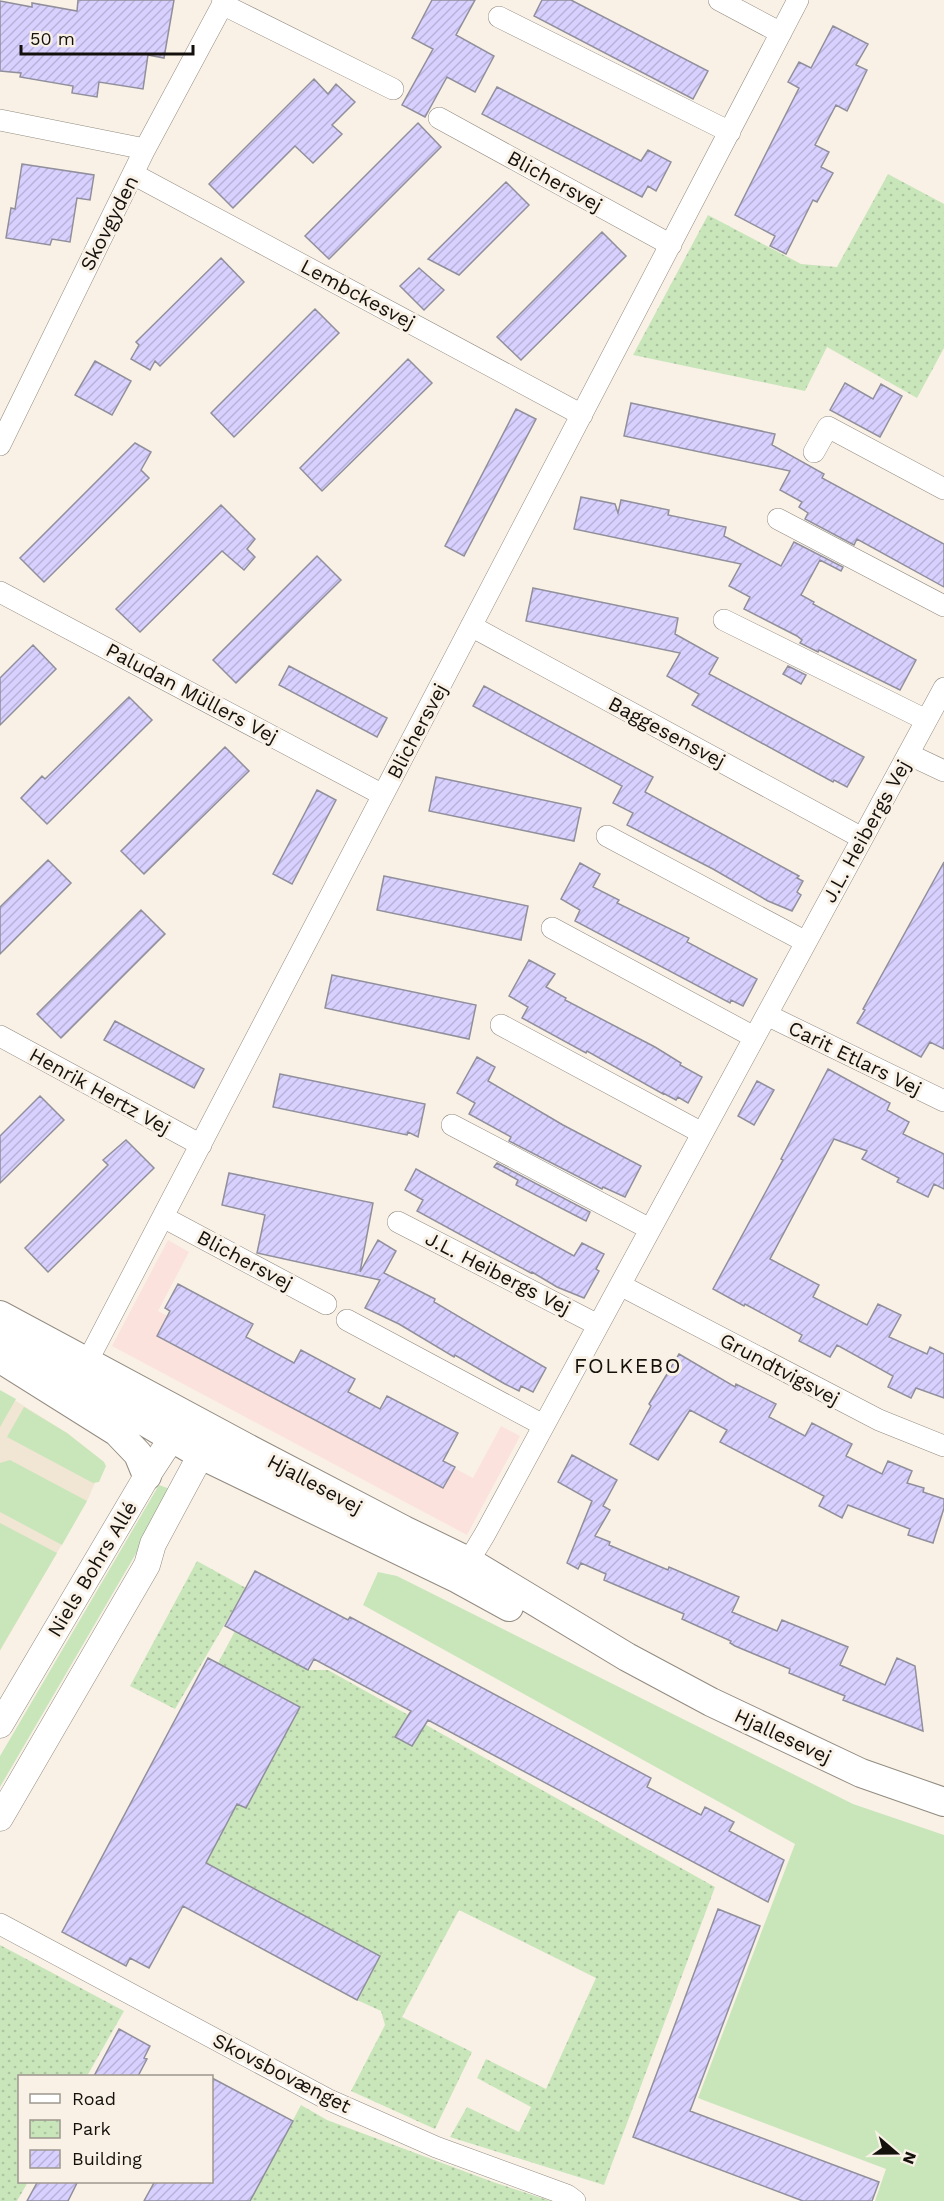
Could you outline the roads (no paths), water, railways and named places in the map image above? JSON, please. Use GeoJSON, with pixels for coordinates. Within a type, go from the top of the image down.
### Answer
{"type":"FeatureCollection","features":[{"type":"Feature","properties":{"kind":"main road","name":"Hjallesevej"},"geometry":{"type":"LineString","coordinates":[[0,1315],[87,1362],[179,1427]]}},
{"type":"Feature","properties":{"kind":"main road","name":"Hjallesevej"},"geometry":{"type":"LineString","coordinates":[[0,1336],[208,1443],[404,1530],[463,1570]]}},
{"type":"Feature","properties":{"kind":"main road"},"geometry":{"type":"LineString","coordinates":[[0,1358],[117,1432],[138,1454],[147,1476]]}},
{"type":"Feature","properties":{"kind":"main road","name":"Hjallesevej"},"geometry":{"type":"LineString","coordinates":[[208,1443],[235,1472],[463,1570],[711,1702],[861,1773],[944,1802]]}},
{"type":"Feature","properties":{"kind":"street"},"geometry":{"type":"LineString","coordinates":[[718,0],[781,33]]}},
{"type":"Feature","properties":{"kind":"street","name":"Blichersvej"},"geometry":{"type":"LineString","coordinates":[[87,1362],[798,0]]}},
{"type":"Feature","properties":{"kind":"street","name":"Skovgyden"},"geometry":{"type":"LineString","coordinates":[[0,445],[145,149],[224,2],[393,89]]}},
{"type":"Feature","properties":{"kind":"street"},"geometry":{"type":"LineString","coordinates":[[499,17],[730,132]]}},
{"type":"Feature","properties":{"kind":"street","name":"Blichersvej"},"geometry":{"type":"LineString","coordinates":[[439,118],[670,245]]}},
{"type":"Feature","properties":{"kind":"street"},"geometry":{"type":"LineString","coordinates":[[0,120],[145,149]]}},
{"type":"Feature","properties":{"kind":"street","name":"Lembckesvej"},"geometry":{"type":"LineString","coordinates":[[133,174],[582,415]]}},
{"type":"Feature","properties":{"kind":"street"},"geometry":{"type":"LineString","coordinates":[[814,452],[828,427],[944,489]]}},
{"type":"Feature","properties":{"kind":"street"},"geometry":{"type":"LineString","coordinates":[[778,519],[944,606]]}},
{"type":"Feature","properties":{"kind":"street","name":"Paludan Müllers Vej"},"geometry":{"type":"LineString","coordinates":[[0,592],[383,795]]}},
{"type":"Feature","properties":{"kind":"street"},"geometry":{"type":"LineString","coordinates":[[724,620],[926,720]]}},
{"type":"Feature","properties":{"kind":"street","name":"Baggesensvej"},"geometry":{"type":"LineString","coordinates":[[471,626],[862,838]]}},
{"type":"Feature","properties":{"kind":"street","name":"J.L. Heibergs Vej"},"geometry":{"type":"LineString","coordinates":[[463,1570],[944,688]]}},
{"type":"Feature","properties":{"kind":"street"},"geometry":{"type":"LineString","coordinates":[[908,754],[944,771]]}},
{"type":"Feature","properties":{"kind":"street"},"geometry":{"type":"LineString","coordinates":[[607,836],[806,942]]}},
{"type":"Feature","properties":{"kind":"street"},"geometry":{"type":"LineString","coordinates":[[552,928],[754,1037]]}},
{"type":"Feature","properties":{"kind":"street","name":"Carit Etlars Vej"},"geometry":{"type":"LineString","coordinates":[[767,1015],[944,1101]]}},
{"type":"Feature","properties":{"kind":"street"},"geometry":{"type":"LineString","coordinates":[[501,1025],[702,1133]]}},
{"type":"Feature","properties":{"kind":"street","name":"Henrik Hertz Vej"},"geometry":{"type":"LineString","coordinates":[[0,1036],[201,1146]]}},
{"type":"Feature","properties":{"kind":"street"},"geometry":{"type":"LineString","coordinates":[[452,1125],[650,1228]]}},
{"type":"Feature","properties":{"kind":"street","name":"Blichersvej"},"geometry":{"type":"LineString","coordinates":[[163,1217],[326,1304]]}},
{"type":"Feature","properties":{"kind":"street","name":"J.L. Heibergs Vej"},"geometry":{"type":"LineString","coordinates":[[398,1222],[598,1325]]}},
{"type":"Feature","properties":{"kind":"street","name":"Grundtvigsvej"},"geometry":{"type":"LineString","coordinates":[[620,1285],[879,1420],[944,1446]]}},
{"type":"Feature","properties":{"kind":"street"},"geometry":{"type":"LineString","coordinates":[[347,1320],[543,1425]]}},
{"type":"Feature","properties":{"kind":"street","name":"Niels Bohrs Allé"},"geometry":{"type":"LineString","coordinates":[[0,1725],[147,1476],[179,1427]]}},
{"type":"Feature","properties":{"kind":"street","name":"Niels Bohrs Allé"},"geometry":{"type":"LineString","coordinates":[[0,1818],[147,1565],[153,1544],[208,1443]]}},
{"type":"Feature","properties":{"kind":"street","name":"Niels Bohrs Allé"},"geometry":{"type":"LineString","coordinates":[[147,1565],[162,1551],[205,1482],[215,1473],[235,1472]]}},
{"type":"Feature","properties":{"kind":"street","name":"Skovsbovænget"},"geometry":{"type":"LineString","coordinates":[[0,1924],[327,2098],[436,2147],[567,2195],[575,2201]]}},
{"type":"Feature","properties":{"kind":"district","name":"FOLKEBO"},"geometry":{"type":"Point","coordinates":[628,1365]}}]}
